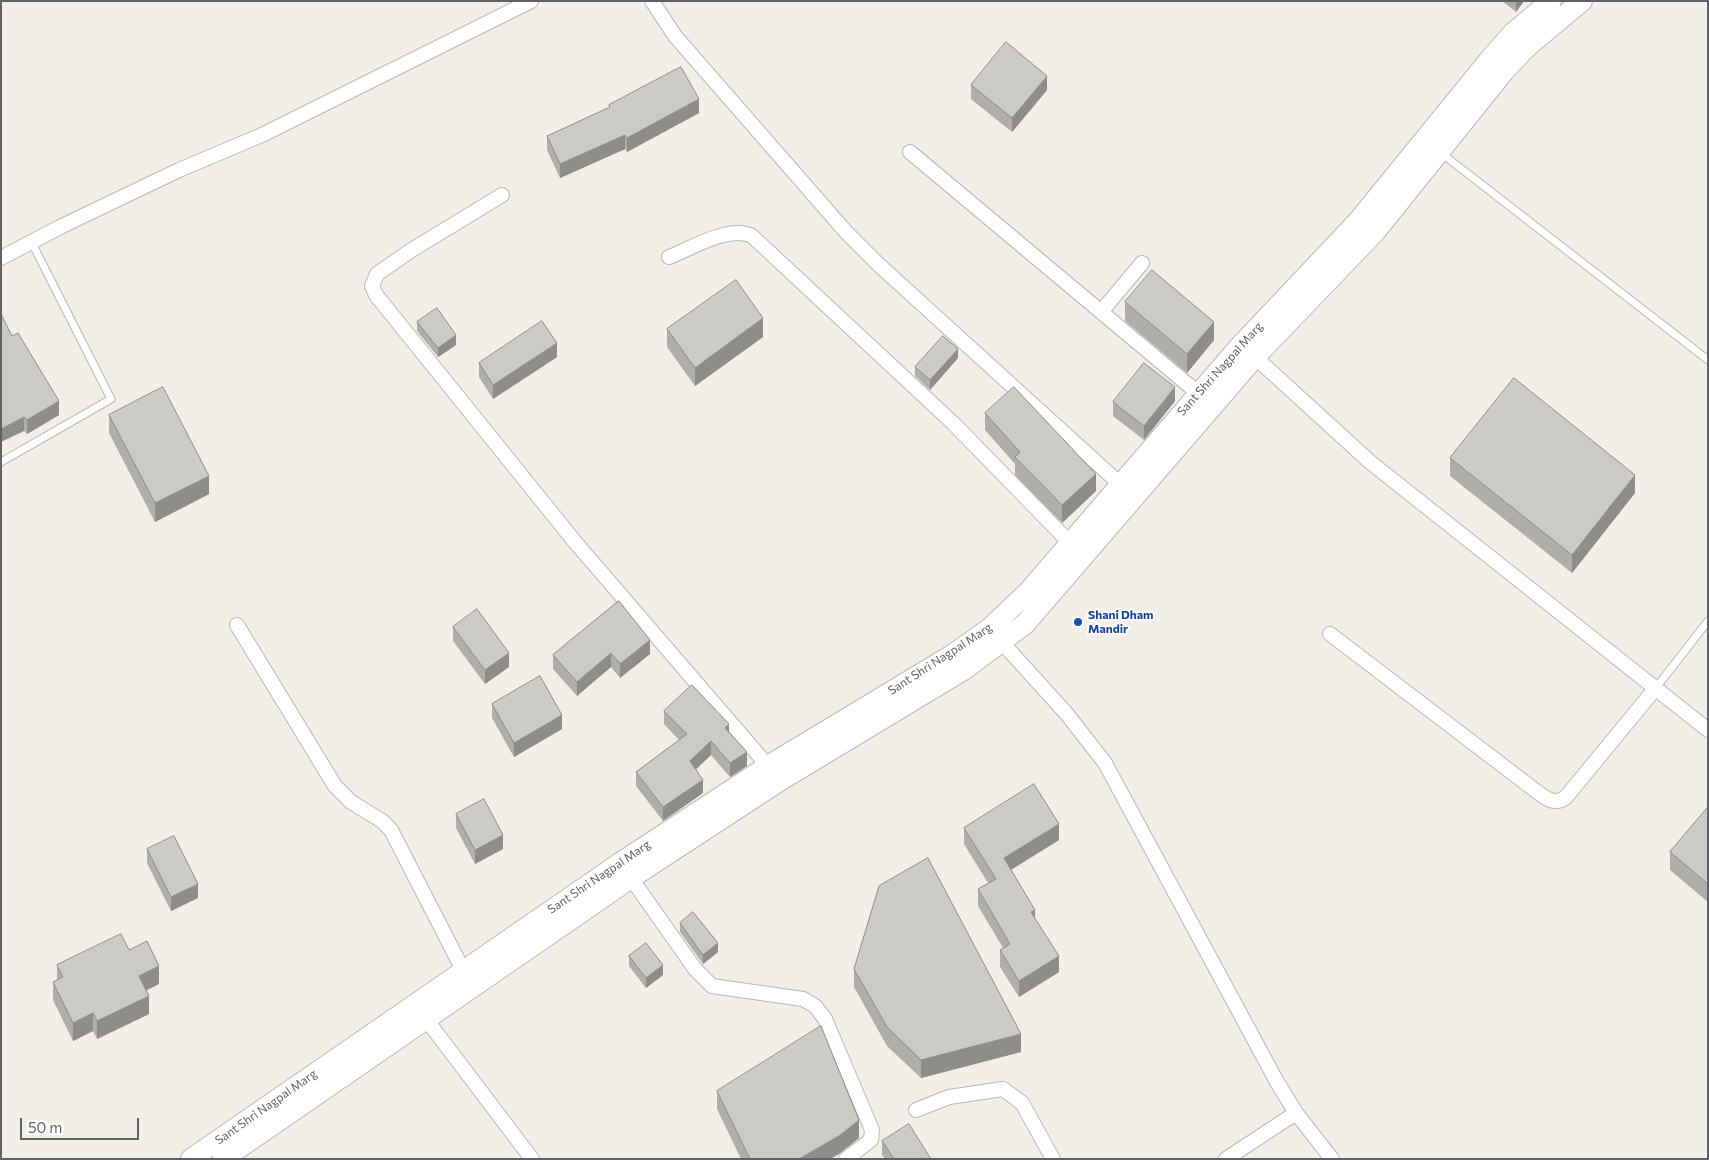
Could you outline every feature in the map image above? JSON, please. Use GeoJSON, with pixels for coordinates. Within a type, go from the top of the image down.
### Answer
{"type":"FeatureCollection","features":[{"type":"Feature","properties":{"kind":"main road","name":"Sant Shri Nagpal Marg"},"geometry":{"type":"LineString","coordinates":[[231,1157],[426,1019],[631,878],[781,780],[964,669],[995,636],[1068,542],[1198,393],[1359,220],[1490,59],[1513,34],[1551,1]]}},
{"type":"Feature","properties":{"kind":"main road","name":"Sant Shri Nagpal Marg"},"geometry":{"type":"LineString","coordinates":[[191,1159],[620,863],[768,766],[952,654],[1025,624],[1255,357],[1375,232],[1439,151],[1528,46],[1582,1]]}},
{"type":"Feature","properties":{"kind":"street"},"geometry":{"type":"LineString","coordinates":[[1,258],[179,170],[262,135],[531,1]]}},
{"type":"Feature","properties":{"kind":"street"},"geometry":{"type":"LineString","coordinates":[[652,1],[675,36],[846,232],[1119,483]]}},
{"type":"Feature","properties":{"kind":"street"},"geometry":{"type":"LineString","coordinates":[[910,152],[1198,393]]}},
{"type":"Feature","properties":{"kind":"street"},"geometry":{"type":"LineString","coordinates":[[502,195],[410,251],[377,274],[372,286],[376,295],[575,542],[768,766]]}},
{"type":"Feature","properties":{"kind":"street"},"geometry":{"type":"LineString","coordinates":[[669,257],[730,233],[744,233],[752,236],[954,424],[1068,542]]}},
{"type":"Feature","properties":{"kind":"street"},"geometry":{"type":"LineString","coordinates":[[1101,312],[1142,263]]}},
{"type":"Feature","properties":{"kind":"street"},"geometry":{"type":"LineString","coordinates":[[1255,357],[1370,462],[1655,690],[1708,730]]}},
{"type":"Feature","properties":{"kind":"street"},"geometry":{"type":"LineString","coordinates":[[237,625],[335,786],[351,802],[382,821],[391,830],[463,970]]}},
{"type":"Feature","properties":{"kind":"street"},"geometry":{"type":"LineString","coordinates":[[1330,634],[1528,785],[1552,801],[1558,802],[1566,797],[1655,690]]}},
{"type":"Feature","properties":{"kind":"street"},"geometry":{"type":"LineString","coordinates":[[995,636],[1066,713],[1104,763],[1277,1082],[1296,1113],[1332,1159]]}},
{"type":"Feature","properties":{"kind":"street"},"geometry":{"type":"LineString","coordinates":[[631,878],[696,969],[712,986],[803,999],[815,1006],[825,1019],[872,1130],[871,1140],[846,1159]]}},
{"type":"Feature","properties":{"kind":"street"},"geometry":{"type":"LineString","coordinates":[[426,1019],[532,1159]]}},
{"type":"Feature","properties":{"kind":"street"},"geometry":{"type":"LineString","coordinates":[[916,1110],[949,1097],[1004,1089],[1022,1103],[1053,1159]]}},
{"type":"Feature","properties":{"kind":"street"},"geometry":{"type":"LineString","coordinates":[[1226,1159],[1296,1113]]}},
{"type":"Feature","properties":{"kind":"lane"},"geometry":{"type":"LineString","coordinates":[[1439,151],[1708,360]]}},
{"type":"Feature","properties":{"kind":"lane"},"geometry":{"type":"LineString","coordinates":[[1,462],[111,399],[32,242]]}},
{"type":"Feature","properties":{"kind":"lane"},"geometry":{"type":"LineString","coordinates":[[1655,690],[1708,621]]}},
{"type":"Feature","properties":{"kind":"building"},"geometry":{"type":"Polygon","coordinates":[[[1006,42],[1047,76],[1012,118],[971,85],[1006,42]]]}},
{"type":"Feature","properties":{"kind":"building"},"geometry":{"type":"Polygon","coordinates":[[[681,67],[699,99],[627,138],[625,135],[560,164],[547,136],[610,107],[609,105],[681,67]]]}},
{"type":"Feature","properties":{"kind":"building"},"geometry":{"type":"Polygon","coordinates":[[[1152,270],[1214,322],[1187,354],[1125,302],[1152,270]]]}},
{"type":"Feature","properties":{"kind":"building"},"geometry":{"type":"Polygon","coordinates":[[[736,280],[763,318],[695,368],[667,329],[736,280]]]}},
{"type":"Feature","properties":{"kind":"building"},"geometry":{"type":"Polygon","coordinates":[[[437,308],[456,335],[438,348],[417,322],[437,308]]]}},
{"type":"Feature","properties":{"kind":"building"},"geometry":{"type":"Polygon","coordinates":[[[1,314],[12,336],[18,333],[59,401],[27,420],[24,417],[1,429],[1,314]]]}},
{"type":"Feature","properties":{"kind":"building"},"geometry":{"type":"Polygon","coordinates":[[[542,321],[557,343],[493,385],[479,363],[542,321]]]}},
{"type":"Feature","properties":{"kind":"building"},"geometry":{"type":"Polygon","coordinates":[[[943,336],[958,349],[930,380],[915,367],[943,336]]]}},
{"type":"Feature","properties":{"kind":"building"},"geometry":{"type":"Polygon","coordinates":[[[1144,363],[1175,387],[1144,426],[1113,402],[1144,363]]]}},
{"type":"Feature","properties":{"kind":"building"},"geometry":{"type":"Polygon","coordinates":[[[1514,378],[1635,475],[1572,555],[1450,458],[1514,378]]]}},
{"type":"Feature","properties":{"kind":"building"},"geometry":{"type":"Polygon","coordinates":[[[163,387],[209,476],[155,503],[109,415],[163,387]]]}},
{"type":"Feature","properties":{"kind":"building"},"geometry":{"type":"Polygon","coordinates":[[[1014,387],[1096,474],[1062,505],[1015,457],[1020,452],[985,413],[1014,387]]]}},
{"type":"Feature","properties":{"kind":"building"},"geometry":{"type":"Polygon","coordinates":[[[619,601],[650,640],[620,664],[611,653],[577,682],[553,655],[619,601]]]}},
{"type":"Feature","properties":{"kind":"building"},"geometry":{"type":"Polygon","coordinates":[[[477,609],[509,653],[485,670],[453,627],[477,609]]]}},
{"type":"Feature","properties":{"kind":"building"},"geometry":{"type":"Polygon","coordinates":[[[540,676],[562,715],[514,743],[492,704],[540,676]]]}},
{"type":"Feature","properties":{"kind":"building"},"geometry":{"type":"Polygon","coordinates":[[[692,685],[729,724],[725,728],[747,752],[730,763],[711,741],[690,761],[703,780],[663,807],[636,772],[687,734],[664,711],[692,685]]]}},
{"type":"Feature","properties":{"kind":"building"},"geometry":{"type":"Polygon","coordinates":[[[1034,784],[1059,824],[1004,858],[1035,910],[1031,912],[1059,956],[1019,981],[1000,950],[1010,944],[978,889],[996,879],[964,828],[1034,784]]]}},
{"type":"Feature","properties":{"kind":"building"},"geometry":{"type":"Polygon","coordinates":[[[484,799],[503,835],[475,850],[456,814],[484,799]]]}},
{"type":"Feature","properties":{"kind":"building"},"geometry":{"type":"Polygon","coordinates":[[[1708,807],[1708,884],[1670,852],[1708,807]]]}},
{"type":"Feature","properties":{"kind":"building"},"geometry":{"type":"Polygon","coordinates":[[[174,836],[198,884],[171,897],[147,849],[174,836]]]}},
{"type":"Feature","properties":{"kind":"building"},"geometry":{"type":"Polygon","coordinates":[[[928,858],[1021,1034],[921,1060],[887,1027],[854,969],[879,886],[928,858]]]}},
{"type":"Feature","properties":{"kind":"building"},"geometry":{"type":"Polygon","coordinates":[[[693,912],[718,943],[703,955],[680,923],[693,912]]]}},
{"type":"Feature","properties":{"kind":"building"},"geometry":{"type":"Polygon","coordinates":[[[121,934],[129,950],[147,941],[159,966],[139,976],[149,996],[97,1021],[93,1013],[73,1023],[53,982],[63,977],[57,965],[121,934]]]}},
{"type":"Feature","properties":{"kind":"building"},"geometry":{"type":"Polygon","coordinates":[[[646,943],[663,965],[646,978],[629,956],[646,943]]]}},
{"type":"Feature","properties":{"kind":"building"},"geometry":{"type":"Polygon","coordinates":[[[821,1026],[859,1120],[839,1136],[799,1159],[750,1159],[717,1091],[821,1026]]]}},
{"type":"Feature","properties":{"kind":"building"},"geometry":{"type":"Polygon","coordinates":[[[909,1124],[931,1159],[894,1159],[882,1141],[909,1124]]]}},
{"type":"Feature","properties":{"kind":"place","name":"Shani Dham Mandir"},"geometry":{"type":"Point","coordinates":[1078,622]}}]}
